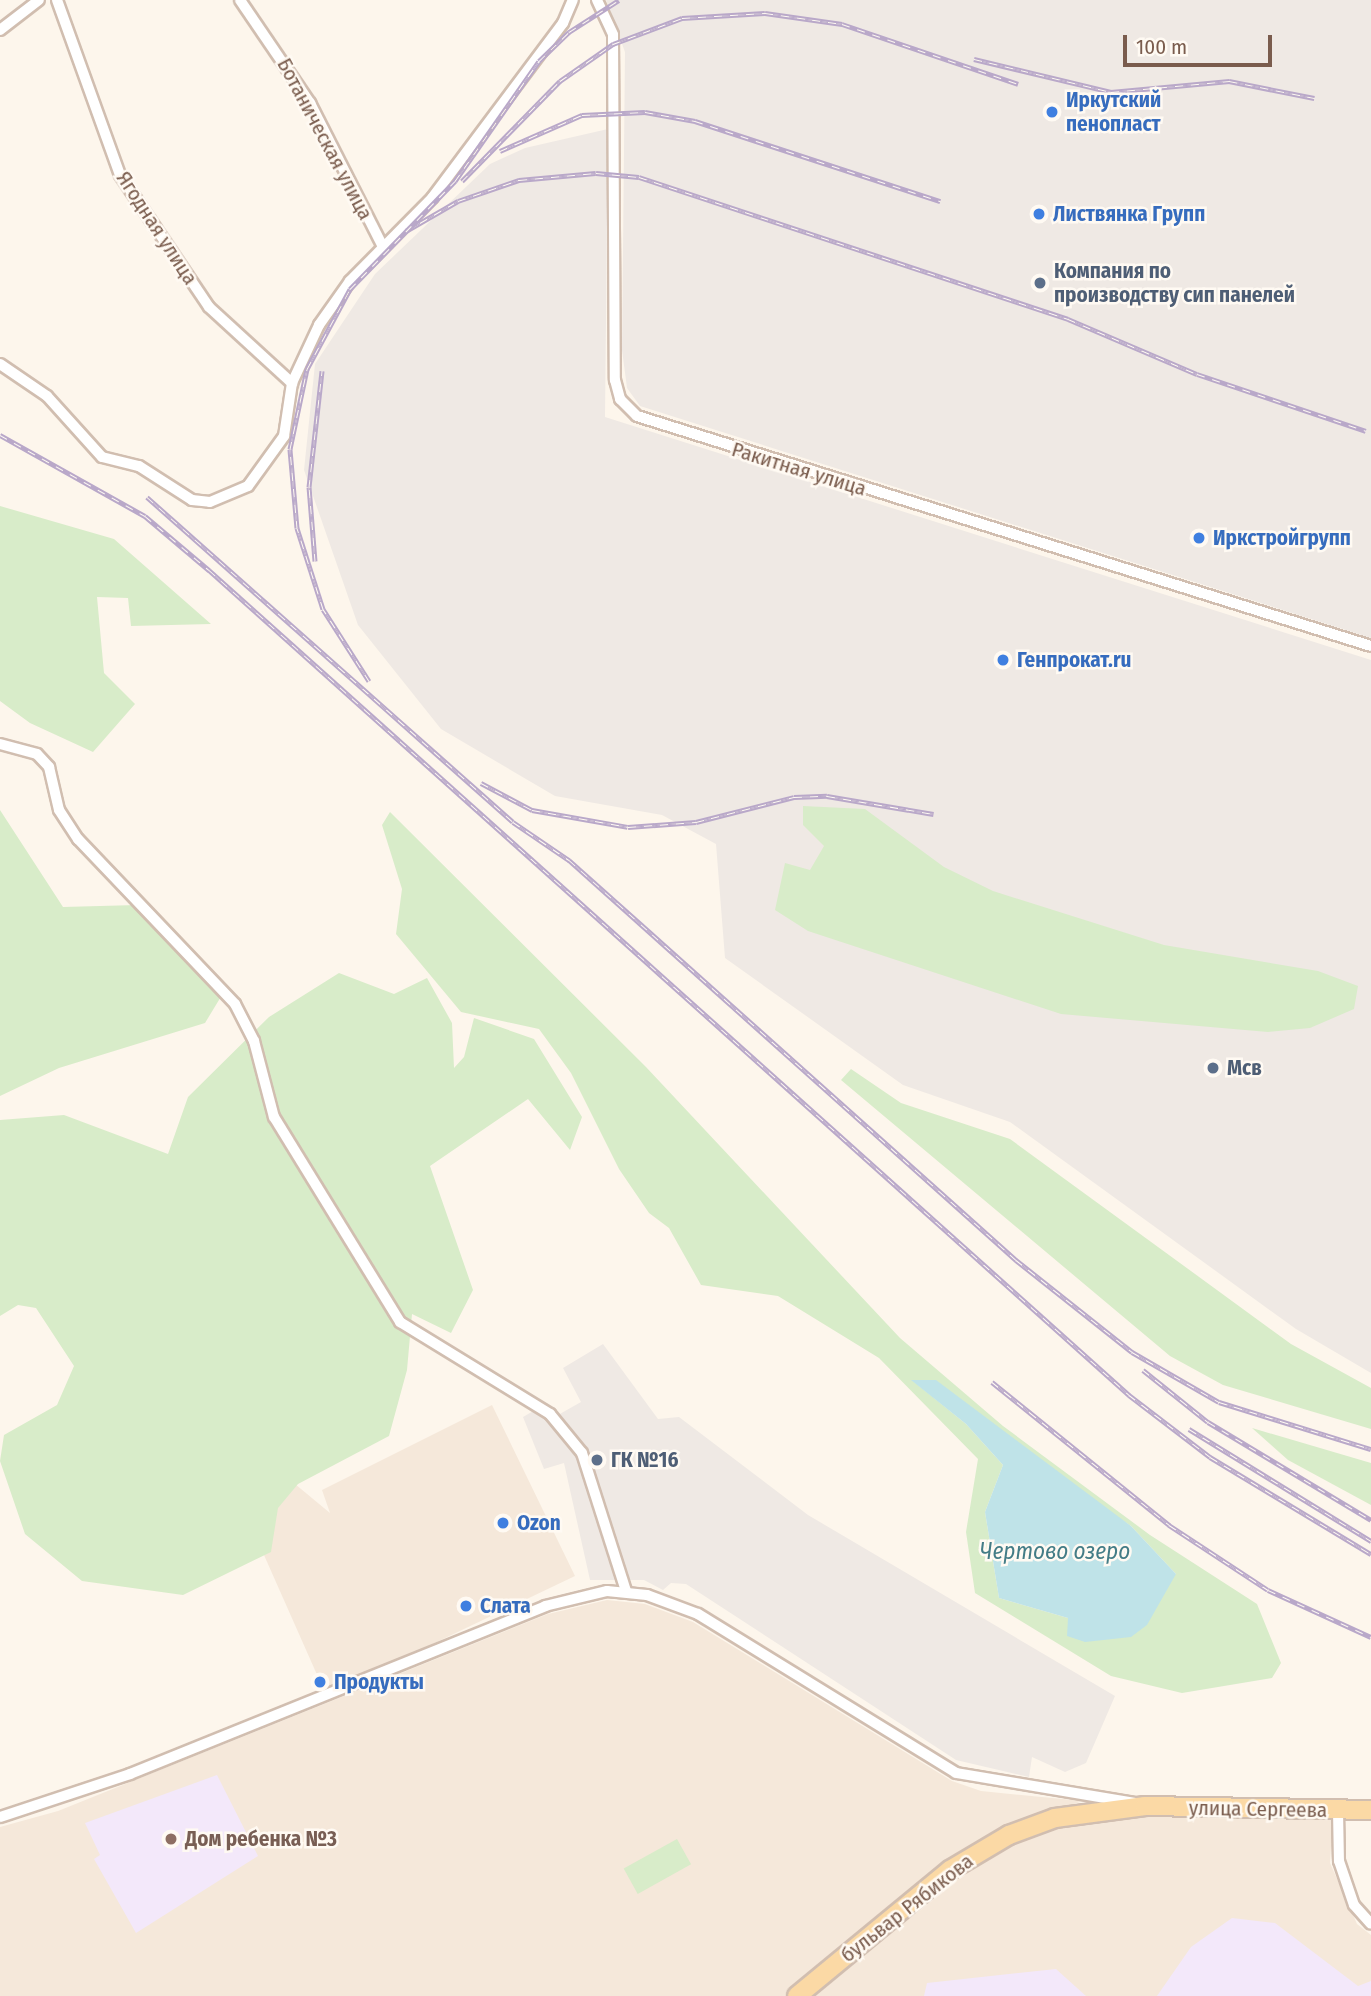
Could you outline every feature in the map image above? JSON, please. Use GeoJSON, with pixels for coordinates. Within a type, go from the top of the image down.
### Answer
{"type":"FeatureCollection","features":[{"type":"Feature","properties":{"kind":"main road","name":"улица Сергеева"},"geometry":{"type":"LineString","coordinates":[[1145,1806],[1371,1810]]}},
{"type":"Feature","properties":{"kind":"main road","name":"бульвар Рябикова"},"geometry":{"type":"LineString","coordinates":[[797,1996],[986,1847],[1078,1811],[1145,1806]]}},
{"type":"Feature","properties":{"kind":"street"},"geometry":{"type":"LineString","coordinates":[[0,30],[39,0]]}},
{"type":"Feature","properties":{"kind":"street","name":"Ягодная улица"},"geometry":{"type":"LineString","coordinates":[[57,0],[120,175],[209,307],[292,383]]}},
{"type":"Feature","properties":{"kind":"street","name":"Ботаническая улица"},"geometry":{"type":"LineString","coordinates":[[240,0],[310,103],[382,245]]}},
{"type":"Feature","properties":{"kind":"street"},"geometry":{"type":"LineString","coordinates":[[0,364],[47,396],[102,457],[139,466],[184,496],[210,502],[248,486],[284,436],[292,383],[319,325],[382,245],[432,198],[563,23],[573,0]]}},
{"type":"Feature","properties":{"kind":"street","name":"Ракитная улица"},"geometry":{"type":"LineString","coordinates":[[597,0],[613,35],[615,380],[620,400],[638,416],[1371,646]]}},
{"type":"Feature","properties":{"kind":"street"},"geometry":{"type":"LineString","coordinates":[[0,744],[37,754],[49,767],[60,810],[78,839],[235,1004],[254,1041],[274,1117],[400,1322],[550,1414],[582,1453],[626,1591]]}},
{"type":"Feature","properties":{"kind":"street"},"geometry":{"type":"LineString","coordinates":[[0,1817],[130,1774],[545,1606],[626,1591],[698,1614],[956,1773],[1145,1806]]}},
{"type":"Feature","properties":{"kind":"street"},"geometry":{"type":"LineString","coordinates":[[1338,1811],[1339,1861],[1354,1905],[1371,1924]]}},
{"type":"Feature","properties":{"kind":"shaded area"},"geometry":{"type":"Polygon","coordinates":[[[606,0],[1371,0],[1371,638],[640,406],[627,388],[622,350],[625,52],[606,0]]]}},
{"type":"Feature","properties":{"kind":"shaded area"},"geometry":{"type":"Polygon","coordinates":[[[608,129],[605,417],[1371,660],[1371,1373],[1296,1329],[1010,1122],[903,1085],[725,958],[716,844],[662,815],[555,796],[441,729],[358,625],[304,470],[315,364],[375,274],[490,164],[525,148],[608,129]]]}},
{"type":"Feature","properties":{"kind":"shaded area"},"geometry":{"type":"Polygon","coordinates":[[[603,1344],[658,1419],[679,1417],[808,1515],[1115,1696],[1086,1763],[1065,1772],[1032,1757],[1029,1777],[956,1760],[686,1584],[671,1583],[663,1590],[644,1580],[590,1580],[564,1463],[544,1469],[523,1417],[547,1403],[558,1415],[581,1402],[563,1368],[603,1344]]]}},
{"type":"Feature","properties":{"kind":"shaded area"},"geometry":{"type":"Polygon","coordinates":[[[492,1405],[575,1576],[326,1695],[244,1510],[295,1484],[330,1513],[322,1490],[492,1405]]]}},
{"type":"Feature","properties":{"kind":"shaded area"},"geometry":{"type":"Polygon","coordinates":[[[607,1600],[645,1604],[693,1622],[952,1781],[981,1791],[1083,1801],[1006,1827],[945,1863],[785,1996],[0,1996],[0,1827],[58,1811],[548,1614],[607,1600]]]}},
{"type":"Feature","properties":{"kind":"shaded area","name":"Дом ребенка №3"},"geometry":{"type":"Polygon","coordinates":[[[217,1775],[258,1856],[136,1933],[94,1859],[100,1855],[85,1823],[217,1775]]]}},
{"type":"Feature","properties":{"kind":"shaded area"},"geometry":{"type":"Polygon","coordinates":[[[1147,1811],[1333,1815],[1330,1863],[1357,1924],[1371,1935],[1371,1996],[814,1996],[878,1939],[991,1854],[1058,1826],[1147,1811]]]}},
{"type":"Feature","properties":{"kind":"shaded area"},"geometry":{"type":"Polygon","coordinates":[[[1232,1918],[1275,1923],[1358,1986],[1371,1981],[1371,1996],[1157,1996],[1191,1947],[1232,1918]]]}},
{"type":"Feature","properties":{"kind":"shaded area"},"geometry":{"type":"Polygon","coordinates":[[[1056,1969],[1086,1996],[924,1996],[927,1983],[1056,1969]]]}},
{"type":"Feature","properties":{"kind":"green space"},"geometry":{"type":"Polygon","coordinates":[[[0,506],[114,539],[211,624],[131,626],[128,598],[97,597],[104,673],[135,704],[93,752],[30,723],[0,701],[0,506]]]}},
{"type":"Feature","properties":{"kind":"green space"},"geometry":{"type":"Polygon","coordinates":[[[803,806],[865,809],[944,867],[993,891],[1164,945],[1318,971],[1358,986],[1354,1009],[1310,1028],[1268,1032],[1061,1014],[808,931],[775,910],[785,863],[810,870],[824,846],[803,825],[803,806]]]}},
{"type":"Feature","properties":{"kind":"green space"},"geometry":{"type":"Polygon","coordinates":[[[0,810],[63,907],[137,905],[222,995],[205,1023],[59,1068],[0,1096],[0,810]]]}},
{"type":"Feature","properties":{"kind":"green space"},"geometry":{"type":"Polygon","coordinates":[[[390,812],[646,1067],[900,1338],[1003,1426],[1150,1535],[1257,1604],[1281,1663],[1272,1678],[1182,1693],[1111,1676],[975,1593],[966,1532],[978,1459],[879,1358],[778,1296],[701,1285],[669,1228],[649,1213],[619,1169],[571,1073],[539,1029],[461,1012],[396,934],[402,889],[382,825],[390,812]],[[913,1381],[966,1424],[1003,1465],[985,1512],[999,1598],[1068,1618],[1176,1574],[1131,1526],[913,1381]]]}},
{"type":"Feature","properties":{"kind":"green space"},"geometry":{"type":"Polygon","coordinates":[[[339,973],[394,994],[427,978],[452,1023],[454,1068],[464,1057],[474,1018],[534,1039],[582,1117],[570,1150],[528,1099],[430,1166],[473,1290],[451,1333],[412,1314],[407,1370],[389,1436],[298,1484],[278,1508],[271,1552],[183,1595],[82,1581],[25,1534],[0,1461],[4,1435],[57,1405],[74,1366],[36,1308],[18,1305],[0,1316],[0,1120],[64,1115],[168,1154],[188,1097],[269,1017],[339,973]]]}},
{"type":"Feature","properties":{"kind":"green space"},"geometry":{"type":"Polygon","coordinates":[[[851,1069],[901,1103],[1010,1139],[1291,1344],[1371,1388],[1371,1429],[1223,1385],[1170,1356],[841,1080],[851,1069]]]}},
{"type":"Feature","properties":{"kind":"green space"},"geometry":{"type":"Polygon","coordinates":[[[1252,1428],[1371,1463],[1371,1505],[1288,1460],[1252,1428]]]}},
{"type":"Feature","properties":{"kind":"green space"},"geometry":{"type":"Polygon","coordinates":[[[677,1839],[691,1864],[638,1894],[624,1869],[677,1839]]]}},
{"type":"Feature","properties":{"kind":"water","name":"Чертово озеро"},"geometry":{"type":"Polygon","coordinates":[[[911,1380],[936,1380],[1131,1526],[1176,1574],[1147,1625],[1131,1637],[1085,1642],[1067,1636],[1068,1618],[999,1598],[985,1512],[1003,1465],[966,1424],[911,1380]]]}},
{"type":"Feature","properties":{"kind":"railway"},"geometry":{"type":"LineString","coordinates":[[369,681],[323,609],[297,528],[290,449],[307,369],[350,289],[455,181],[539,61],[569,32],[619,0]]}},
{"type":"Feature","properties":{"kind":"railway"},"geometry":{"type":"LineString","coordinates":[[462,181],[560,81],[613,44],[682,18],[765,13],[842,24],[1018,84]]}},
{"type":"Feature","properties":{"kind":"railway"},"geometry":{"type":"LineString","coordinates":[[974,59],[1111,92],[1229,81],[1314,98]]}},
{"type":"Feature","properties":{"kind":"railway"},"geometry":{"type":"LineString","coordinates":[[500,151],[582,115],[645,112],[695,121],[940,201]]}},
{"type":"Feature","properties":{"kind":"railway"},"geometry":{"type":"LineString","coordinates":[[406,231],[458,201],[519,180],[596,173],[639,177],[1068,319],[1197,374],[1366,431]]}},
{"type":"Feature","properties":{"kind":"railway"},"geometry":{"type":"LineString","coordinates":[[315,561],[309,487],[322,371]]}},
{"type":"Feature","properties":{"kind":"railway"},"geometry":{"type":"LineString","coordinates":[[0,435],[145,516],[209,570],[1129,1395],[1210,1457],[1371,1554]]}},
{"type":"Feature","properties":{"kind":"railway"},"geometry":{"type":"LineString","coordinates":[[147,497],[513,822],[569,860],[1016,1260],[1132,1352],[1219,1402],[1371,1449]]}},
{"type":"Feature","properties":{"kind":"railway"},"geometry":{"type":"LineString","coordinates":[[481,783],[532,810],[628,827],[696,822],[794,797],[827,796],[933,814]]}},
{"type":"Feature","properties":{"kind":"railway"},"geometry":{"type":"LineString","coordinates":[[1143,1370],[1208,1422],[1371,1520]]}},
{"type":"Feature","properties":{"kind":"railway"},"geometry":{"type":"LineString","coordinates":[[992,1382],[1169,1525],[1268,1590],[1371,1637]]}},
{"type":"Feature","properties":{"kind":"railway"},"geometry":{"type":"LineString","coordinates":[[1189,1429],[1371,1541]]}},
{"type":"Feature","properties":{"kind":"place","name":"Иркутский пенопласт"},"geometry":{"type":"Point","coordinates":[1052,112]}},
{"type":"Feature","properties":{"kind":"place","name":"Листвянка Групп"},"geometry":{"type":"Point","coordinates":[1039,214]}},
{"type":"Feature","properties":{"kind":"place","name":"Компания по производству сип панелей"},"geometry":{"type":"Point","coordinates":[1040,283]}},
{"type":"Feature","properties":{"kind":"place","name":"Иркстройгрупп"},"geometry":{"type":"Point","coordinates":[1199,538]}},
{"type":"Feature","properties":{"kind":"place","name":"Генпрокат.ru"},"geometry":{"type":"Point","coordinates":[1003,660]}},
{"type":"Feature","properties":{"kind":"place","name":"Мсв"},"geometry":{"type":"Point","coordinates":[1213,1068]}},
{"type":"Feature","properties":{"kind":"place","name":"ГК №16"},"geometry":{"type":"Point","coordinates":[597,1460]}},
{"type":"Feature","properties":{"kind":"place","name":"Ozon"},"geometry":{"type":"Point","coordinates":[503,1523]}},
{"type":"Feature","properties":{"kind":"place","name":"Слата"},"geometry":{"type":"Point","coordinates":[466,1606]}},
{"type":"Feature","properties":{"kind":"place","name":"Продукты"},"geometry":{"type":"Point","coordinates":[320,1682]}},
{"type":"Feature","properties":{"kind":"place","name":"Дом ребенка №3"},"geometry":{"type":"Point","coordinates":[171,1839]}}]}
